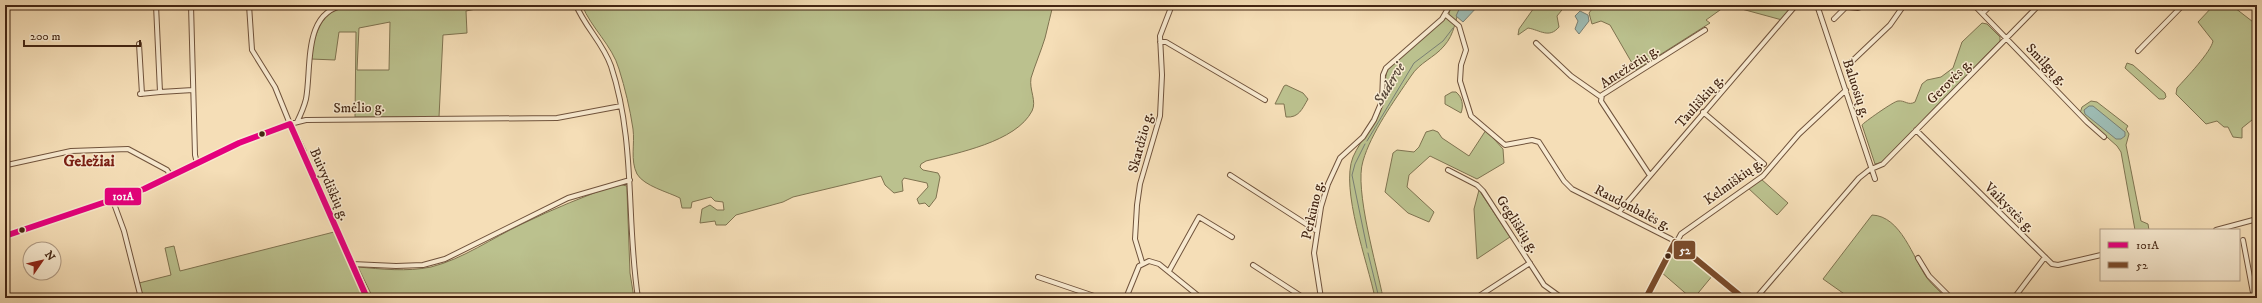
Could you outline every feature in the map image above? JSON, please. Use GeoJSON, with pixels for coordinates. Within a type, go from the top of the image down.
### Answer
{"type":"FeatureCollection","features":[{"type":"Feature","properties":{"kind":"main road","name":"Buivydiškių g."},"geometry":{"type":"LineString","coordinates":[[290,124],[303,151]]}},
{"type":"Feature","properties":{"kind":"main road","name":"Smėlio g."},"geometry":{"type":"LineString","coordinates":[[5,236],[113,200],[171,176],[239,143],[290,124]]}},
{"type":"Feature","properties":{"kind":"street"},"geometry":{"type":"LineString","coordinates":[[156,5],[160,92]]}},
{"type":"Feature","properties":{"kind":"street"},"geometry":{"type":"LineString","coordinates":[[191,5],[195,155],[197,163]]}},
{"type":"Feature","properties":{"kind":"street"},"geometry":{"type":"LineString","coordinates":[[249,5],[252,50],[274,87],[290,124]]}},
{"type":"Feature","properties":{"kind":"street"},"geometry":{"type":"LineString","coordinates":[[297,122],[306,98],[310,46],[319,23],[332,8],[346,5]]}},
{"type":"Feature","properties":{"kind":"street"},"geometry":{"type":"LineString","coordinates":[[576,5],[608,58],[621,106],[626,132],[634,261],[638,298]]}},
{"type":"Feature","properties":{"kind":"street","name":"Skardžio g."},"geometry":{"type":"LineString","coordinates":[[1142,262],[1135,239],[1135,221],[1140,184],[1160,116],[1162,62],[1160,42],[1161,31],[1170,15],[1172,5]]}},
{"type":"Feature","properties":{"kind":"street","name":"Perkūno g."},"geometry":{"type":"LineString","coordinates":[[1321,298],[1314,254],[1317,231],[1326,189],[1342,155],[1363,137],[1382,101],[1383,75],[1386,68],[1446,15],[1450,5]]}},
{"type":"Feature","properties":{"kind":"street","name":"Tauliškių g."},"geometry":{"type":"LineString","coordinates":[[1619,212],[1649,174],[1796,5]]}},
{"type":"Feature","properties":{"kind":"street","name":"Baluosių g."},"geometry":{"type":"LineString","coordinates":[[1817,5],[1875,179]]}},
{"type":"Feature","properties":{"kind":"street"},"geometry":{"type":"LineString","coordinates":[[1834,19],[1846,7],[1858,8],[1867,5]]}},
{"type":"Feature","properties":{"kind":"street"},"geometry":{"type":"LineString","coordinates":[[1847,66],[1890,25],[1904,5]]}},
{"type":"Feature","properties":{"kind":"street","name":"Smilgų g."},"geometry":{"type":"LineString","coordinates":[[1974,5],[2086,122],[2104,137]]}},
{"type":"Feature","properties":{"kind":"street"},"geometry":{"type":"LineString","coordinates":[[1983,13],[1991,5]]}},
{"type":"Feature","properties":{"kind":"street","name":"Gerovės g."},"geometry":{"type":"LineString","coordinates":[[1756,298],[1859,178],[1872,169],[1883,164],[2039,5]]}},
{"type":"Feature","properties":{"kind":"street"},"geometry":{"type":"LineString","coordinates":[[2138,51],[2183,5]]}},
{"type":"Feature","properties":{"kind":"street","name":"Raudonbalės g."},"geometry":{"type":"LineString","coordinates":[[1446,15],[1459,26],[1466,50],[1461,65],[1460,81],[1471,116],[1505,145],[1532,140],[1541,144],[1567,185],[1675,242],[1743,298]]}},
{"type":"Feature","properties":{"kind":"street","name":"Antežerių g."},"geometry":{"type":"LineString","coordinates":[[1649,174],[1601,101],[1601,97],[1705,30]]}},
{"type":"Feature","properties":{"kind":"street"},"geometry":{"type":"LineString","coordinates":[[1160,42],[1166,42],[1265,100]]}},
{"type":"Feature","properties":{"kind":"street"},"geometry":{"type":"LineString","coordinates":[[139,44],[141,94],[193,90]]}},
{"type":"Feature","properties":{"kind":"street"},"geometry":{"type":"LineString","coordinates":[[1536,44],[1571,76],[1601,97]]}},
{"type":"Feature","properties":{"kind":"street","name":"Kelmiškių g."},"geometry":{"type":"LineString","coordinates":[[1646,298],[1675,242],[1688,227],[1763,176],[1799,134],[1846,90]]}},
{"type":"Feature","properties":{"kind":"street","name":"Smėlio g."},"geometry":{"type":"LineString","coordinates":[[290,124],[297,122],[383,119],[557,118],[621,106]]}},
{"type":"Feature","properties":{"kind":"street"},"geometry":{"type":"LineString","coordinates":[[1704,112],[1764,164]]}},
{"type":"Feature","properties":{"kind":"street","name":"Vaikystės g."},"geometry":{"type":"LineString","coordinates":[[1916,130],[2052,264],[2058,265],[2100,255]]}},
{"type":"Feature","properties":{"kind":"street"},"geometry":{"type":"LineString","coordinates":[[5,170],[6,165],[71,151],[128,148],[167,170],[171,176]]}},
{"type":"Feature","properties":{"kind":"street","name":"Buivydiškių g."},"geometry":{"type":"LineString","coordinates":[[303,151],[367,298]]}},
{"type":"Feature","properties":{"kind":"street","name":"Gegliškių g."},"geometry":{"type":"LineString","coordinates":[[1448,170],[1476,185],[1483,191],[1546,289],[1562,298]]}},
{"type":"Feature","properties":{"kind":"street"},"geometry":{"type":"LineString","coordinates":[[1230,175],[1317,231]]}},
{"type":"Feature","properties":{"kind":"street"},"geometry":{"type":"LineString","coordinates":[[352,264],[396,266],[423,265],[445,259],[568,198],[630,180]]}},
{"type":"Feature","properties":{"kind":"street"},"geometry":{"type":"LineString","coordinates":[[113,200],[124,231],[141,298]]}},
{"type":"Feature","properties":{"kind":"street"},"geometry":{"type":"LineString","coordinates":[[1169,271],[1199,217],[1232,238]]}},
{"type":"Feature","properties":{"kind":"street"},"geometry":{"type":"LineString","coordinates":[[2220,229],[2257,219]]}},
{"type":"Feature","properties":{"kind":"street"},"geometry":{"type":"LineString","coordinates":[[2243,240],[2254,298]]}},
{"type":"Feature","properties":{"kind":"street"},"geometry":{"type":"LineString","coordinates":[[2014,298],[2045,257]]}},
{"type":"Feature","properties":{"kind":"street"},"geometry":{"type":"LineString","coordinates":[[1918,258],[1929,276],[1951,298]]}},
{"type":"Feature","properties":{"kind":"street"},"geometry":{"type":"LineString","coordinates":[[1126,298],[1137,269],[1142,262],[1156,262],[1201,298]]}},
{"type":"Feature","properties":{"kind":"street"},"geometry":{"type":"LineString","coordinates":[[1476,298],[1530,263]]}},
{"type":"Feature","properties":{"kind":"street"},"geometry":{"type":"LineString","coordinates":[[1253,265],[1304,298]]}},
{"type":"Feature","properties":{"kind":"street"},"geometry":{"type":"LineString","coordinates":[[1038,277],[1100,298]]}},
{"type":"Feature","properties":{"kind":"green space"},"geometry":{"type":"Polygon","coordinates":[[[360,5],[496,5],[466,11],[467,33],[443,35],[439,117],[355,117],[356,32],[339,32],[335,60],[311,59],[315,38],[325,18],[335,9],[360,5]],[[390,22],[359,28],[357,70],[389,70],[390,22]]]}},
{"type":"Feature","properties":{"kind":"green space"},"geometry":{"type":"Polygon","coordinates":[[[582,5],[1053,5],[1045,38],[1031,78],[1034,103],[1032,111],[1024,122],[1013,131],[1000,138],[985,145],[926,161],[921,164],[920,167],[923,170],[938,173],[940,177],[936,198],[929,207],[925,203],[919,204],[917,199],[928,187],[927,183],[904,178],[902,181],[903,191],[894,193],[885,185],[881,176],[793,197],[783,202],[736,215],[726,225],[716,225],[715,221],[700,223],[702,209],[710,205],[717,210],[724,210],[723,202],[715,201],[711,197],[692,202],[691,208],[682,208],[680,198],[645,182],[637,174],[634,163],[632,121],[619,69],[612,52],[582,5]]]}},
{"type":"Feature","properties":{"kind":"green space"},"geometry":{"type":"Polygon","coordinates":[[[1451,5],[1461,5],[1448,41],[1411,76],[1377,128],[1371,139],[1363,161],[1361,190],[1367,228],[1383,298],[1375,298],[1352,206],[1350,171],[1353,157],[1383,104],[1388,68],[1449,14],[1451,5]]]}},
{"type":"Feature","properties":{"kind":"green space"},"geometry":{"type":"Polygon","coordinates":[[[1536,5],[1566,5],[1557,16],[1559,27],[1555,31],[1548,33],[1528,28],[1518,35],[1519,29],[1536,5]]]}},
{"type":"Feature","properties":{"kind":"green space"},"geometry":{"type":"Polygon","coordinates":[[[1595,5],[1727,5],[1706,20],[1710,23],[1636,70],[1610,25],[1601,21],[1592,24],[1589,13],[1595,5]]]}},
{"type":"Feature","properties":{"kind":"green space"},"geometry":{"type":"Polygon","coordinates":[[[1727,5],[1794,5],[1782,20],[1727,5]]]}},
{"type":"Feature","properties":{"kind":"green space"},"geometry":{"type":"Polygon","coordinates":[[[2214,5],[2237,5],[2235,8],[2257,25],[2257,116],[2242,128],[2242,138],[2233,137],[2228,127],[2224,127],[2217,121],[2206,124],[2176,94],[2177,88],[2198,65],[2211,46],[2213,41],[2198,22],[2214,5]]]}},
{"type":"Feature","properties":{"kind":"green space"},"geometry":{"type":"Polygon","coordinates":[[[1982,23],[1987,24],[2000,37],[2000,41],[1881,163],[1875,164],[1862,125],[1867,120],[1895,102],[1915,102],[1922,84],[1927,80],[1941,77],[1953,68],[1962,42],[1982,23]]]}},
{"type":"Feature","properties":{"kind":"green space"},"geometry":{"type":"Polygon","coordinates":[[[2127,63],[2133,65],[2165,93],[2166,97],[2164,99],[2159,99],[2125,68],[2127,63]]]}},
{"type":"Feature","properties":{"kind":"green space"},"geometry":{"type":"Polygon","coordinates":[[[1286,85],[1303,93],[1308,99],[1300,112],[1290,117],[1286,117],[1284,104],[1275,104],[1284,86],[1286,85]]]}},
{"type":"Feature","properties":{"kind":"green space"},"geometry":{"type":"Polygon","coordinates":[[[1452,92],[1456,92],[1461,99],[1461,113],[1445,104],[1445,96],[1452,92]]]}},
{"type":"Feature","properties":{"kind":"green space"},"geometry":{"type":"Polygon","coordinates":[[[2091,101],[2097,102],[2128,126],[2126,129],[2129,134],[2126,145],[2141,221],[2148,224],[2149,229],[2135,229],[2121,152],[2117,146],[2080,113],[2082,107],[2091,101]]]}},
{"type":"Feature","properties":{"kind":"green space"},"geometry":{"type":"Polygon","coordinates":[[[1433,130],[1438,132],[1442,138],[1469,156],[1486,130],[1503,149],[1504,163],[1477,179],[1430,156],[1409,175],[1407,187],[1434,212],[1429,222],[1408,213],[1385,192],[1393,153],[1397,150],[1414,152],[1419,147],[1426,132],[1433,130]]]}},
{"type":"Feature","properties":{"kind":"green space"},"geometry":{"type":"Polygon","coordinates":[[[1761,179],[1788,203],[1777,215],[1748,188],[1761,179]]]}},
{"type":"Feature","properties":{"kind":"green space"},"geometry":{"type":"Polygon","coordinates":[[[618,184],[627,186],[630,273],[634,298],[373,298],[358,267],[394,270],[422,269],[431,267],[466,254],[545,213],[618,184]]]}},
{"type":"Feature","properties":{"kind":"green space"},"geometry":{"type":"Polygon","coordinates":[[[1479,190],[1510,237],[1477,259],[1474,209],[1479,190]]]}},
{"type":"Feature","properties":{"kind":"green space"},"geometry":{"type":"Polygon","coordinates":[[[1872,215],[1882,217],[1891,222],[1905,239],[1927,278],[1946,298],[1850,298],[1823,279],[1872,215]]]}},
{"type":"Feature","properties":{"kind":"green space"},"geometry":{"type":"Polygon","coordinates":[[[334,232],[363,298],[143,298],[139,283],[171,275],[165,248],[174,246],[180,271],[334,232]]]}},
{"type":"Feature","properties":{"kind":"green space"},"geometry":{"type":"Polygon","coordinates":[[[1676,246],[1713,275],[1694,298],[1691,298],[1661,272],[1676,246]]]}},
{"type":"Feature","properties":{"kind":"water"},"geometry":{"type":"Polygon","coordinates":[[[1461,5],[1479,5],[1463,22],[1456,16],[1461,5]]]}},
{"type":"Feature","properties":{"kind":"water"},"geometry":{"type":"Polygon","coordinates":[[[1580,11],[1588,15],[1589,21],[1579,34],[1575,29],[1578,21],[1575,16],[1580,11]]]}},
{"type":"Feature","properties":{"kind":"water"},"geometry":{"type":"Polygon","coordinates":[[[2089,106],[2093,106],[2125,132],[2125,136],[2121,139],[2116,139],[2085,114],[2084,110],[2089,106]]]}},
{"type":"Feature","properties":{"kind":"waterway","name":"Sudervė"},"geometry":{"type":"LineString","coordinates":[[1367,141],[1414,63],[1443,41],[1453,28]]}},
{"type":"Feature","properties":{"kind":"waterway","name":"Sudervė"},"geometry":{"type":"LineString","coordinates":[[1365,144],[1355,164],[1352,175],[1367,248]]}},
{"type":"Feature","properties":{"kind":"waterway","name":"Sudervė"},"geometry":{"type":"LineString","coordinates":[[1368,253],[1379,298]]}},
{"type":"Feature","properties":{"kind":"transit line","name":"101A"},"geometry":{"type":"LineString","coordinates":[[5,236],[144,189],[239,143],[290,124],[367,298]]}},
{"type":"Feature","properties":{"kind":"transit line","name":"52"},"geometry":{"type":"LineString","coordinates":[[1646,298],[1675,242],[1743,298]]}},
{"type":"Feature","properties":{"kind":"district","name":"Geležiai"},"geometry":{"type":"Point","coordinates":[89,160]}}]}
